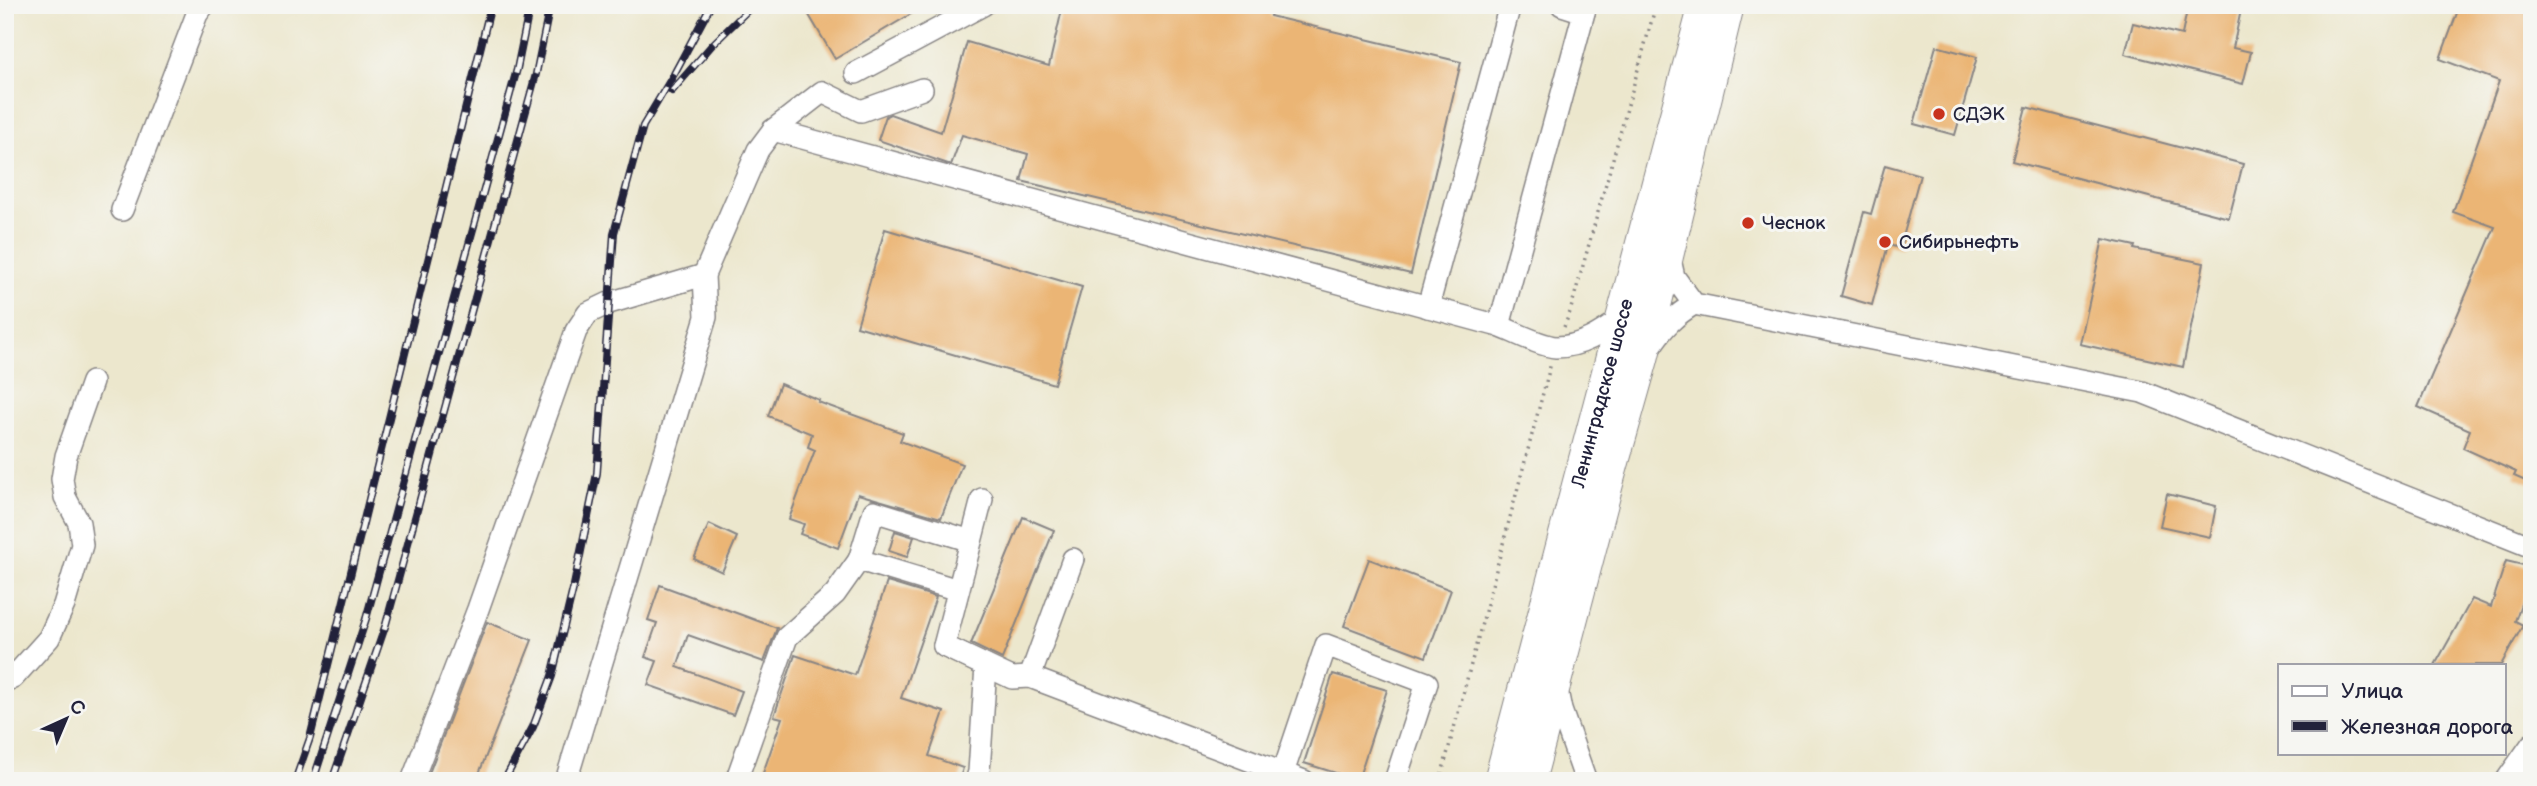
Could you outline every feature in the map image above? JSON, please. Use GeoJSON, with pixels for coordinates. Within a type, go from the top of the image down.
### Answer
{"type":"FeatureCollection","features":[{"type":"Feature","properties":{"kind":"highway","name":"Ленинградское шоссе"},"geometry":{"type":"LineString","coordinates":[[1500,781],[1704,5]]}},
{"type":"Feature","properties":{"kind":"highway","name":"Ленинградское шоссе"},"geometry":{"type":"LineString","coordinates":[[1529,781],[1642,359],[1728,5]]}},
{"type":"Feature","properties":{"kind":"street"},"geometry":{"type":"LineString","coordinates":[[122,210],[197,14],[204,5]]}},
{"type":"Feature","properties":{"kind":"street"},"geometry":{"type":"LineString","coordinates":[[856,73],[983,5]]}},
{"type":"Feature","properties":{"kind":"street"},"geometry":{"type":"LineString","coordinates":[[1428,307],[1510,5]]}},
{"type":"Feature","properties":{"kind":"street"},"geometry":{"type":"LineString","coordinates":[[1499,326],[1585,8],[1562,5]]}},
{"type":"Feature","properties":{"kind":"street"},"geometry":{"type":"LineString","coordinates":[[566,781],[706,317],[704,275],[758,150],[773,130],[822,92],[861,111],[922,89]]}},
{"type":"Feature","properties":{"kind":"street"},"geometry":{"type":"LineString","coordinates":[[773,130],[1499,326],[1555,347],[1578,343],[1599,335],[1621,319]]}},
{"type":"Feature","properties":{"kind":"street"},"geometry":{"type":"LineString","coordinates":[[1668,250],[1674,277],[1694,304]]}},
{"type":"Feature","properties":{"kind":"street"},"geometry":{"type":"LineString","coordinates":[[412,781],[478,609],[576,331],[588,313],[609,303],[704,275]]}},
{"type":"Feature","properties":{"kind":"street"},"geometry":{"type":"LineString","coordinates":[[1642,359],[1662,329],[1678,313],[1694,304],[2142,392],[2532,547]]}},
{"type":"Feature","properties":{"kind":"street"},"geometry":{"type":"LineString","coordinates":[[5,680],[13,678],[49,638],[64,605],[82,545],[79,523],[65,497],[62,479],[66,456],[92,382]]}},
{"type":"Feature","properties":{"kind":"street"},"geometry":{"type":"LineString","coordinates":[[982,499],[943,646],[1012,678],[1030,677],[1304,781]]}},
{"type":"Feature","properties":{"kind":"street"},"geometry":{"type":"LineString","coordinates":[[736,781],[787,637],[835,594],[859,560],[874,511],[971,541]]}},
{"type":"Feature","properties":{"kind":"street"},"geometry":{"type":"LineString","coordinates":[[1030,677],[1073,559]]}},
{"type":"Feature","properties":{"kind":"street"},"geometry":{"type":"LineString","coordinates":[[859,560],[958,590]]}},
{"type":"Feature","properties":{"kind":"street"},"geometry":{"type":"LineString","coordinates":[[1283,774],[1326,645],[1427,683],[1395,781]]}},
{"type":"Feature","properties":{"kind":"street"},"geometry":{"type":"LineString","coordinates":[[976,781],[979,772],[986,666]]}},
{"type":"Feature","properties":{"kind":"street"},"geometry":{"type":"LineString","coordinates":[[1556,678],[1561,710],[1586,781]]}},
{"type":"Feature","properties":{"kind":"street"},"geometry":{"type":"LineString","coordinates":[[2506,781],[2532,744]]}},
{"type":"Feature","properties":{"kind":"path"},"geometry":{"type":"LineString","coordinates":[[1440,781],[1555,347],[1570,312],[1656,5]]}},
{"type":"Feature","properties":{"kind":"building"},"geometry":{"type":"Polygon","coordinates":[[[803,5],[926,5],[835,59],[803,5]]]}},
{"type":"Feature","properties":{"kind":"building"},"geometry":{"type":"Polygon","coordinates":[[[1063,5],[1273,5],[1270,16],[1461,62],[1411,274],[1021,181],[1028,154],[962,135],[951,165],[878,140],[886,116],[890,114],[941,132],[967,42],[1049,66],[1063,5]]]}},
{"type":"Feature","properties":{"kind":"building"},"geometry":{"type":"Polygon","coordinates":[[[2188,5],[2242,5],[2233,48],[2251,52],[2243,84],[2125,54],[2133,23],[2182,35],[2188,5]]]}},
{"type":"Feature","properties":{"kind":"building"},"geometry":{"type":"Polygon","coordinates":[[[2460,5],[2532,5],[2532,484],[2514,476],[2516,472],[2463,448],[2470,430],[2418,407],[2495,227],[2453,212],[2499,81],[2440,59],[2460,5]]]}},
{"type":"Feature","properties":{"kind":"building"},"geometry":{"type":"Polygon","coordinates":[[[1936,46],[1977,57],[1955,135],[1914,124],[1936,46]]]}},
{"type":"Feature","properties":{"kind":"building"},"geometry":{"type":"Polygon","coordinates":[[[2026,107],[2243,164],[2229,218],[2012,161],[2026,107]]]}},
{"type":"Feature","properties":{"kind":"building"},"geometry":{"type":"Polygon","coordinates":[[[1885,165],[1920,175],[1900,248],[1888,245],[1872,305],[1841,296],[1864,212],[1871,214],[1885,165]]]}},
{"type":"Feature","properties":{"kind":"building"},"geometry":{"type":"Polygon","coordinates":[[[885,229],[1082,287],[1054,384],[857,326],[885,229]]]}},
{"type":"Feature","properties":{"kind":"building"},"geometry":{"type":"Polygon","coordinates":[[[2103,239],[2135,246],[2134,249],[2204,263],[2183,367],[2080,344],[2103,239]]]}},
{"type":"Feature","properties":{"kind":"building"},"geometry":{"type":"Polygon","coordinates":[[[780,384],[819,400],[818,402],[903,433],[900,441],[962,464],[941,518],[858,494],[838,548],[800,534],[804,524],[789,519],[815,450],[808,447],[812,434],[768,416],[780,384]]]}},
{"type":"Feature","properties":{"kind":"building"},"geometry":{"type":"Polygon","coordinates":[[[2167,494],[2216,506],[2210,537],[2160,526],[2167,494]]]}},
{"type":"Feature","properties":{"kind":"building"},"geometry":{"type":"Polygon","coordinates":[[[1023,517],[1054,530],[1002,659],[971,644],[1023,517]]]}},
{"type":"Feature","properties":{"kind":"building"},"geometry":{"type":"Polygon","coordinates":[[[709,524],[737,537],[722,572],[694,559],[709,524]]]}},
{"type":"Feature","properties":{"kind":"building"},"geometry":{"type":"Polygon","coordinates":[[[895,531],[914,537],[907,557],[889,551],[895,531]]]}},
{"type":"Feature","properties":{"kind":"building"},"geometry":{"type":"Polygon","coordinates":[[[1369,559],[1451,590],[1426,657],[1344,626],[1369,559]]]}},
{"type":"Feature","properties":{"kind":"building"},"geometry":{"type":"Polygon","coordinates":[[[2506,561],[2532,567],[2515,621],[2523,625],[2502,664],[2436,664],[2472,599],[2491,607],[2506,561]]]}},
{"type":"Feature","properties":{"kind":"building"},"geometry":{"type":"Polygon","coordinates":[[[887,582],[936,597],[901,698],[944,712],[929,756],[963,768],[959,781],[776,781],[762,776],[782,718],[774,716],[795,655],[855,675],[887,582]]]}},
{"type":"Feature","properties":{"kind":"building"},"geometry":{"type":"Polygon","coordinates":[[[660,585],[777,628],[764,662],[688,635],[677,667],[742,691],[733,715],[648,685],[657,661],[645,657],[657,623],[648,620],[660,585]]]}},
{"type":"Feature","properties":{"kind":"building"},"geometry":{"type":"Polygon","coordinates":[[[487,622],[532,640],[476,781],[426,781],[487,622]]]}},
{"type":"Feature","properties":{"kind":"building"},"geometry":{"type":"Polygon","coordinates":[[[1333,674],[1387,690],[1358,780],[1304,763],[1333,674]]]}},
{"type":"Feature","properties":{"kind":"railway"},"geometry":{"type":"LineString","coordinates":[[295,781],[310,738],[491,5]]}},
{"type":"Feature","properties":{"kind":"railway"},"geometry":{"type":"LineString","coordinates":[[313,781],[366,619],[517,69],[530,5]]}},
{"type":"Feature","properties":{"kind":"railway"},"geometry":{"type":"LineString","coordinates":[[332,781],[386,624],[536,74],[550,5]]}},
{"type":"Feature","properties":{"kind":"railway"},"geometry":{"type":"LineString","coordinates":[[504,781],[533,727],[552,676],[597,473],[614,233],[643,126],[711,5]]}},
{"type":"Feature","properties":{"kind":"railway"},"geometry":{"type":"LineString","coordinates":[[672,91],[712,45],[753,5]]}},
{"type":"Feature","properties":{"kind":"place","name":"СДЭК"},"geometry":{"type":"Point","coordinates":[1939,114]}},
{"type":"Feature","properties":{"kind":"place","name":"Чеснок"},"geometry":{"type":"Point","coordinates":[1748,223]}},
{"type":"Feature","properties":{"kind":"place","name":"Сибирьнефть"},"geometry":{"type":"Point","coordinates":[1885,242]}}]}
